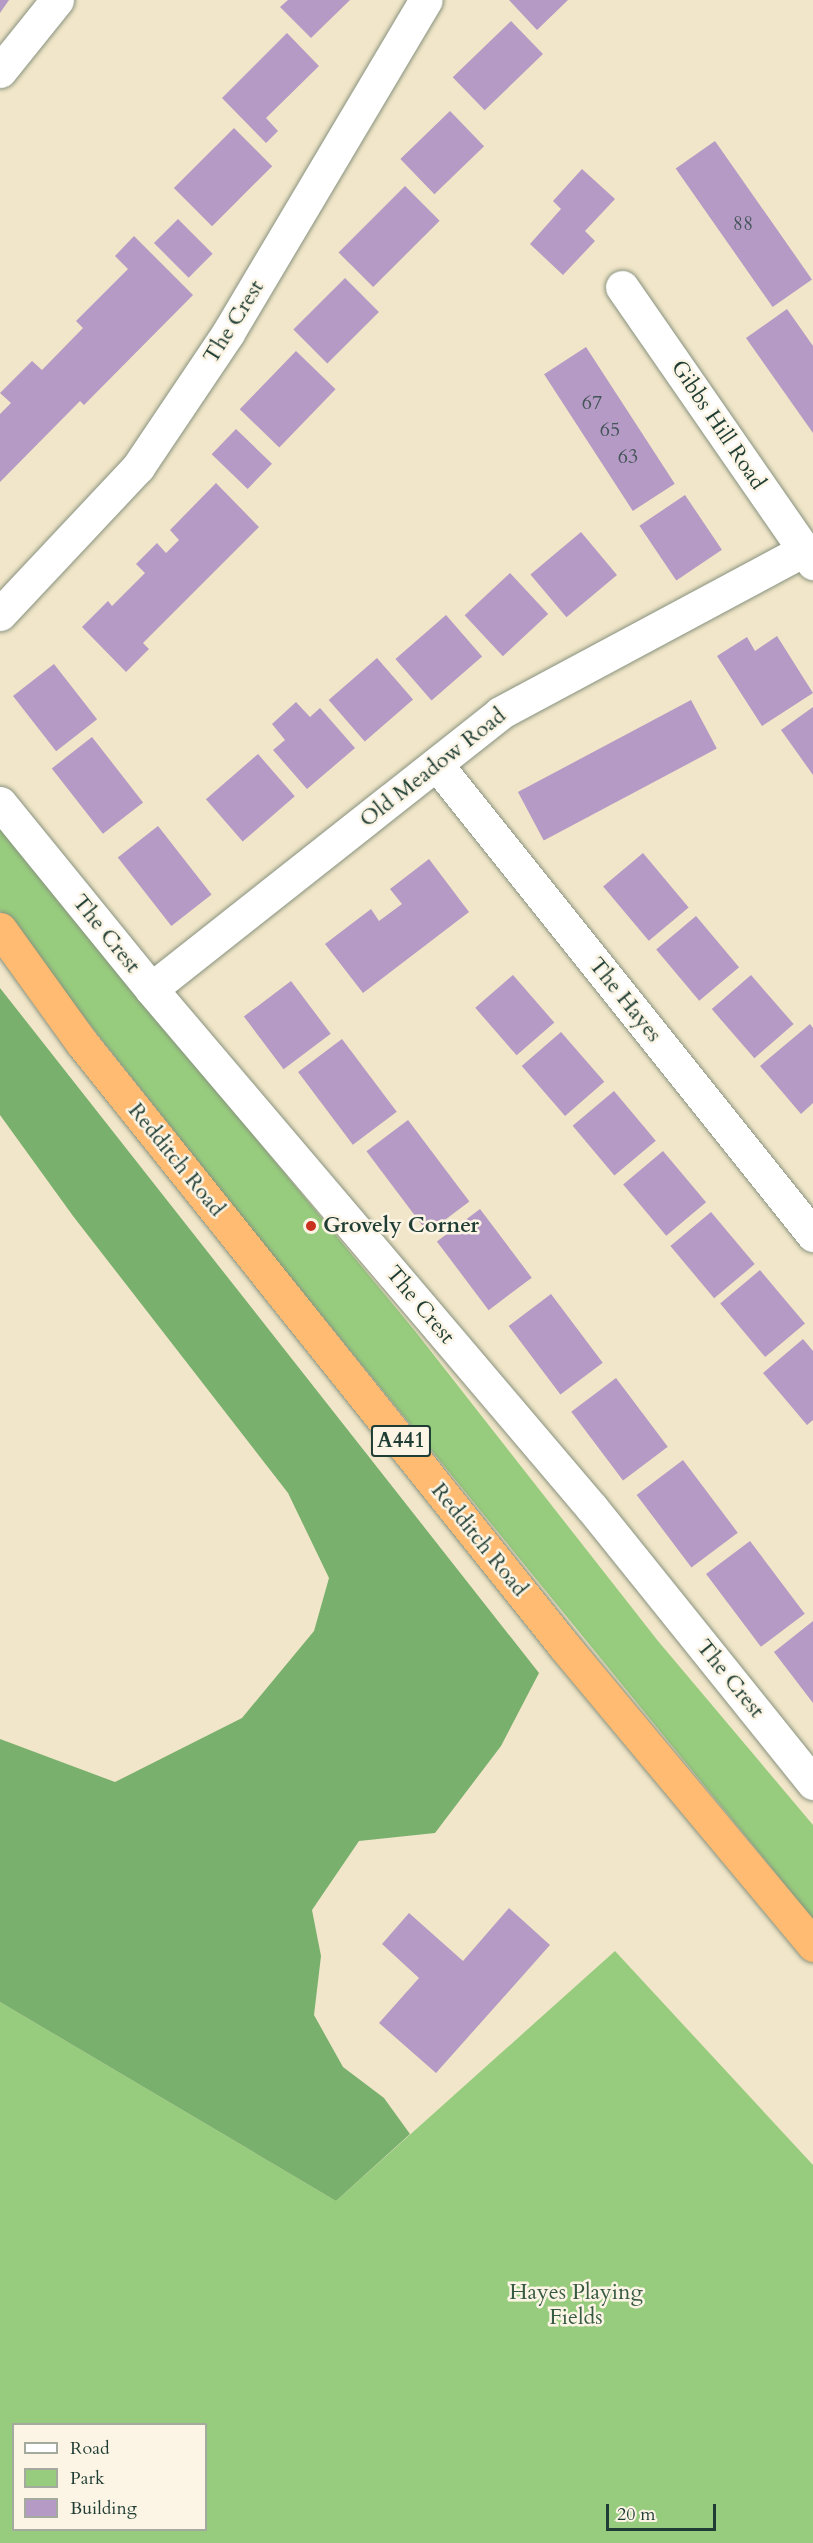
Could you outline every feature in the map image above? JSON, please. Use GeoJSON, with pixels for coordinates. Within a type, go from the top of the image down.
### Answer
{"type":"FeatureCollection","features":[{"type":"Feature","properties":{"kind":"highway","name":"Redditch Road"},"geometry":{"type":"LineString","coordinates":[[0,929],[82,1043],[565,1647],[813,1945]]}},
{"type":"Feature","properties":{"kind":"street"},"geometry":{"type":"LineString","coordinates":[[0,71],[57,0]]}},
{"type":"Feature","properties":{"kind":"street","name":"The Crest"},"geometry":{"type":"LineString","coordinates":[[0,614],[138,467],[228,333],[426,0]]}},
{"type":"Feature","properties":{"kind":"street","name":"Gibbs Hill Road"},"geometry":{"type":"LineString","coordinates":[[622,287],[808,557]]}},
{"type":"Feature","properties":{"kind":"street","name":"Old Meadow Road"},"geometry":{"type":"LineString","coordinates":[[151,989],[438,765],[500,713],[808,557]]}},
{"type":"Feature","properties":{"kind":"street","name":"The Hayes"},"geometry":{"type":"LineString","coordinates":[[438,765],[813,1235]]}},
{"type":"Feature","properties":{"kind":"street","name":"The Crest"},"geometry":{"type":"LineString","coordinates":[[0,803],[151,989],[592,1508],[813,1783]]}},
{"type":"Feature","properties":{"kind":"green space"},"geometry":{"type":"Polygon","coordinates":[[[0,818],[93,941],[415,1331],[658,1641],[813,1825],[813,1919],[261,1241],[0,911],[0,818]]]}},
{"type":"Feature","properties":{"kind":"green space"},"geometry":{"type":"Polygon","coordinates":[[[0,988],[539,1673],[501,1746],[435,1833],[359,1841],[312,1910],[321,1956],[314,2015],[343,2067],[384,2098],[410,2134],[336,2201],[0,2002],[0,1739],[115,1782],[242,1718],[314,1631],[329,1578],[288,1493],[73,1216],[0,1115],[0,988]]]}},
{"type":"Feature","properties":{"kind":"green space","name":"Hayes Playing Fields"},"geometry":{"type":"Polygon","coordinates":[[[615,1951],[813,2165],[813,2543],[0,2543],[0,2002],[336,2201],[615,1951]]]}},
{"type":"Feature","properties":{"kind":"building"},"geometry":{"type":"Polygon","coordinates":[[[0,0],[9,0],[0,13],[0,0]]]}},
{"type":"Feature","properties":{"kind":"building"},"geometry":{"type":"Polygon","coordinates":[[[288,0],[350,0],[311,38],[280,7],[288,0]]]}},
{"type":"Feature","properties":{"kind":"building"},"geometry":{"type":"Polygon","coordinates":[[[509,0],[568,0],[537,30],[509,0]]]}},
{"type":"Feature","properties":{"kind":"building"},"geometry":{"type":"Polygon","coordinates":[[[511,21],[543,54],[485,110],[453,77],[511,21]]]}},
{"type":"Feature","properties":{"kind":"building"},"geometry":{"type":"Polygon","coordinates":[[[287,33],[319,66],[266,118],[278,131],[266,143],[222,98],[287,33]]]}},
{"type":"Feature","properties":{"kind":"building"},"geometry":{"type":"Polygon","coordinates":[[[450,111],[484,146],[434,194],[400,159],[450,111]]]}},
{"type":"Feature","properties":{"kind":"building"},"geometry":{"type":"Polygon","coordinates":[[[234,128],[272,166],[212,226],[174,188],[234,128]]]}},
{"type":"Feature","properties":{"kind":"building"},"geometry":{"type":"Polygon","coordinates":[[[715,141],[812,279],[773,307],[676,169],[715,141]]]}},
{"type":"Feature","properties":{"kind":"building"},"geometry":{"type":"Polygon","coordinates":[[[582,169],[615,199],[585,231],[595,241],[563,275],[530,244],[561,209],[553,201],[582,169]]]}},
{"type":"Feature","properties":{"kind":"building"},"geometry":{"type":"Polygon","coordinates":[[[405,186],[440,221],[373,287],[339,252],[405,186]]]}},
{"type":"Feature","properties":{"kind":"building"},"geometry":{"type":"Polygon","coordinates":[[[178,219],[213,254],[189,278],[154,243],[178,219]]]}},
{"type":"Feature","properties":{"kind":"building"},"geometry":{"type":"Polygon","coordinates":[[[134,236],[193,295],[84,405],[80,401],[0,482],[0,414],[11,403],[0,393],[32,361],[42,370],[83,328],[76,321],[128,269],[115,256],[134,236]]]}},
{"type":"Feature","properties":{"kind":"building"},"geometry":{"type":"Polygon","coordinates":[[[345,278],[379,312],[327,364],[293,330],[345,278]]]}},
{"type":"Feature","properties":{"kind":"building"},"geometry":{"type":"Polygon","coordinates":[[[787,309],[813,346],[813,433],[746,338],[787,309]]]}},
{"type":"Feature","properties":{"kind":"building"},"geometry":{"type":"Polygon","coordinates":[[[586,347],[675,484],[633,511],[544,374],[586,347]]]}},
{"type":"Feature","properties":{"kind":"building"},"geometry":{"type":"Polygon","coordinates":[[[296,351],[336,389],[279,447],[240,409],[296,351]]]}},
{"type":"Feature","properties":{"kind":"building"},"geometry":{"type":"Polygon","coordinates":[[[236,429],[272,464],[248,489],[212,454],[236,429]]]}},
{"type":"Feature","properties":{"kind":"building"},"geometry":{"type":"Polygon","coordinates":[[[216,483],[259,527],[143,643],[149,649],[126,672],[82,627],[108,601],[112,606],[145,573],[136,564],[157,543],[166,553],[179,540],[170,530],[216,483]]]}},
{"type":"Feature","properties":{"kind":"building"},"geometry":{"type":"Polygon","coordinates":[[[685,495],[722,550],[676,580],[639,526],[685,495]]]}},
{"type":"Feature","properties":{"kind":"building"},"geometry":{"type":"Polygon","coordinates":[[[581,532],[617,575],[566,617],[530,574],[581,532]]]}},
{"type":"Feature","properties":{"kind":"building"},"geometry":{"type":"Polygon","coordinates":[[[510,573],[548,614],[503,656],[465,615],[510,573]]]}},
{"type":"Feature","properties":{"kind":"building"},"geometry":{"type":"Polygon","coordinates":[[[446,615],[482,657],[432,700],[395,659],[446,615]]]}},
{"type":"Feature","properties":{"kind":"building"},"geometry":{"type":"Polygon","coordinates":[[[777,636],[813,693],[762,726],[717,656],[747,637],[755,651],[777,636]]]}},
{"type":"Feature","properties":{"kind":"building"},"geometry":{"type":"Polygon","coordinates":[[[377,658],[413,700],[365,741],[329,700],[377,658]]]}},
{"type":"Feature","properties":{"kind":"building"},"geometry":{"type":"Polygon","coordinates":[[[54,664],[97,719],[56,751],[13,696],[54,664]]]}},
{"type":"Feature","properties":{"kind":"building"},"geometry":{"type":"Polygon","coordinates":[[[691,700],[717,749],[544,841],[518,792],[691,700]]]}},
{"type":"Feature","properties":{"kind":"building"},"geometry":{"type":"Polygon","coordinates":[[[296,702],[310,717],[320,708],[355,748],[307,789],[273,750],[285,740],[272,724],[296,702]]]}},
{"type":"Feature","properties":{"kind":"building"},"geometry":{"type":"Polygon","coordinates":[[[813,707],[813,775],[781,730],[813,707]]]}},
{"type":"Feature","properties":{"kind":"building"},"geometry":{"type":"Polygon","coordinates":[[[92,737],[143,802],[103,834],[52,768],[92,737]]]}},
{"type":"Feature","properties":{"kind":"building"},"geometry":{"type":"Polygon","coordinates":[[[258,754],[295,796],[243,842],[206,799],[258,754]]]}},
{"type":"Feature","properties":{"kind":"building"},"geometry":{"type":"Polygon","coordinates":[[[158,826],[212,895],[171,926],[118,857],[158,826]]]}},
{"type":"Feature","properties":{"kind":"building"},"geometry":{"type":"Polygon","coordinates":[[[643,853],[689,907],[649,941],[603,886],[643,853]]]}},
{"type":"Feature","properties":{"kind":"building"},"geometry":{"type":"Polygon","coordinates":[[[429,859],[469,912],[363,993],[325,944],[371,909],[379,921],[402,904],[390,889],[429,859]]]}},
{"type":"Feature","properties":{"kind":"building"},"geometry":{"type":"Polygon","coordinates":[[[696,916],[739,967],[699,1001],[656,949],[696,916]]]}},
{"type":"Feature","properties":{"kind":"building"},"geometry":{"type":"Polygon","coordinates":[[[513,975],[554,1023],[517,1055],[475,1008],[513,975]]]}},
{"type":"Feature","properties":{"kind":"building"},"geometry":{"type":"Polygon","coordinates":[[[751,975],[794,1024],[754,1058],[712,1009],[751,975]]]}},
{"type":"Feature","properties":{"kind":"building"},"geometry":{"type":"Polygon","coordinates":[[[291,981],[331,1034],[284,1069],[244,1017],[291,981]]]}},
{"type":"Feature","properties":{"kind":"building"},"geometry":{"type":"Polygon","coordinates":[[[810,1024],[813,1028],[813,1103],[801,1114],[760,1066],[810,1024]]]}},
{"type":"Feature","properties":{"kind":"building"},"geometry":{"type":"Polygon","coordinates":[[[561,1032],[604,1082],[565,1116],[522,1066],[561,1032]]]}},
{"type":"Feature","properties":{"kind":"building"},"geometry":{"type":"Polygon","coordinates":[[[342,1039],[397,1112],[353,1145],[298,1072],[342,1039]]]}},
{"type":"Feature","properties":{"kind":"building"},"geometry":{"type":"Polygon","coordinates":[[[614,1091],[656,1141],[614,1176],[573,1126],[614,1091]]]}},
{"type":"Feature","properties":{"kind":"building"},"geometry":{"type":"Polygon","coordinates":[[[408,1120],[469,1201],[428,1233],[366,1151],[408,1120]]]}},
{"type":"Feature","properties":{"kind":"building"},"geometry":{"type":"Polygon","coordinates":[[[663,1151],[706,1202],[666,1236],[623,1184],[663,1151]]]}},
{"type":"Feature","properties":{"kind":"building"},"geometry":{"type":"Polygon","coordinates":[[[480,1209],[532,1278],[489,1310],[437,1241],[480,1209]]]}},
{"type":"Feature","properties":{"kind":"building"},"geometry":{"type":"Polygon","coordinates":[[[711,1212],[755,1264],[714,1298],[670,1246],[711,1212]]]}},
{"type":"Feature","properties":{"kind":"building"},"geometry":{"type":"Polygon","coordinates":[[[760,1270],[805,1324],[765,1357],[720,1303],[760,1270]]]}},
{"type":"Feature","properties":{"kind":"building"},"geometry":{"type":"Polygon","coordinates":[[[551,1294],[603,1363],[560,1395],[509,1326],[551,1294]]]}},
{"type":"Feature","properties":{"kind":"building"},"geometry":{"type":"Polygon","coordinates":[[[803,1339],[813,1351],[813,1420],[807,1425],[763,1373],[803,1339]]]}},
{"type":"Feature","properties":{"kind":"building"},"geometry":{"type":"Polygon","coordinates":[[[616,1378],[668,1447],[623,1480],[571,1412],[616,1378]]]}},
{"type":"Feature","properties":{"kind":"building"},"geometry":{"type":"Polygon","coordinates":[[[683,1460],[738,1533],[691,1568],[637,1495],[683,1460]]]}},
{"type":"Feature","properties":{"kind":"building"},"geometry":{"type":"Polygon","coordinates":[[[750,1541],[805,1614],[761,1647],[706,1574],[750,1541]]]}},
{"type":"Feature","properties":{"kind":"building"},"geometry":{"type":"Polygon","coordinates":[[[813,1621],[813,1703],[774,1652],[813,1621]]]}},
{"type":"Feature","properties":{"kind":"building"},"geometry":{"type":"Polygon","coordinates":[[[509,1908],[550,1945],[436,2073],[379,2023],[419,1978],[382,1944],[409,1913],[463,1961],[509,1908]]]}},
{"type":"Feature","properties":{"kind":"place","name":"Grovely Corner"},"geometry":{"type":"Point","coordinates":[311,1226]}}]}
